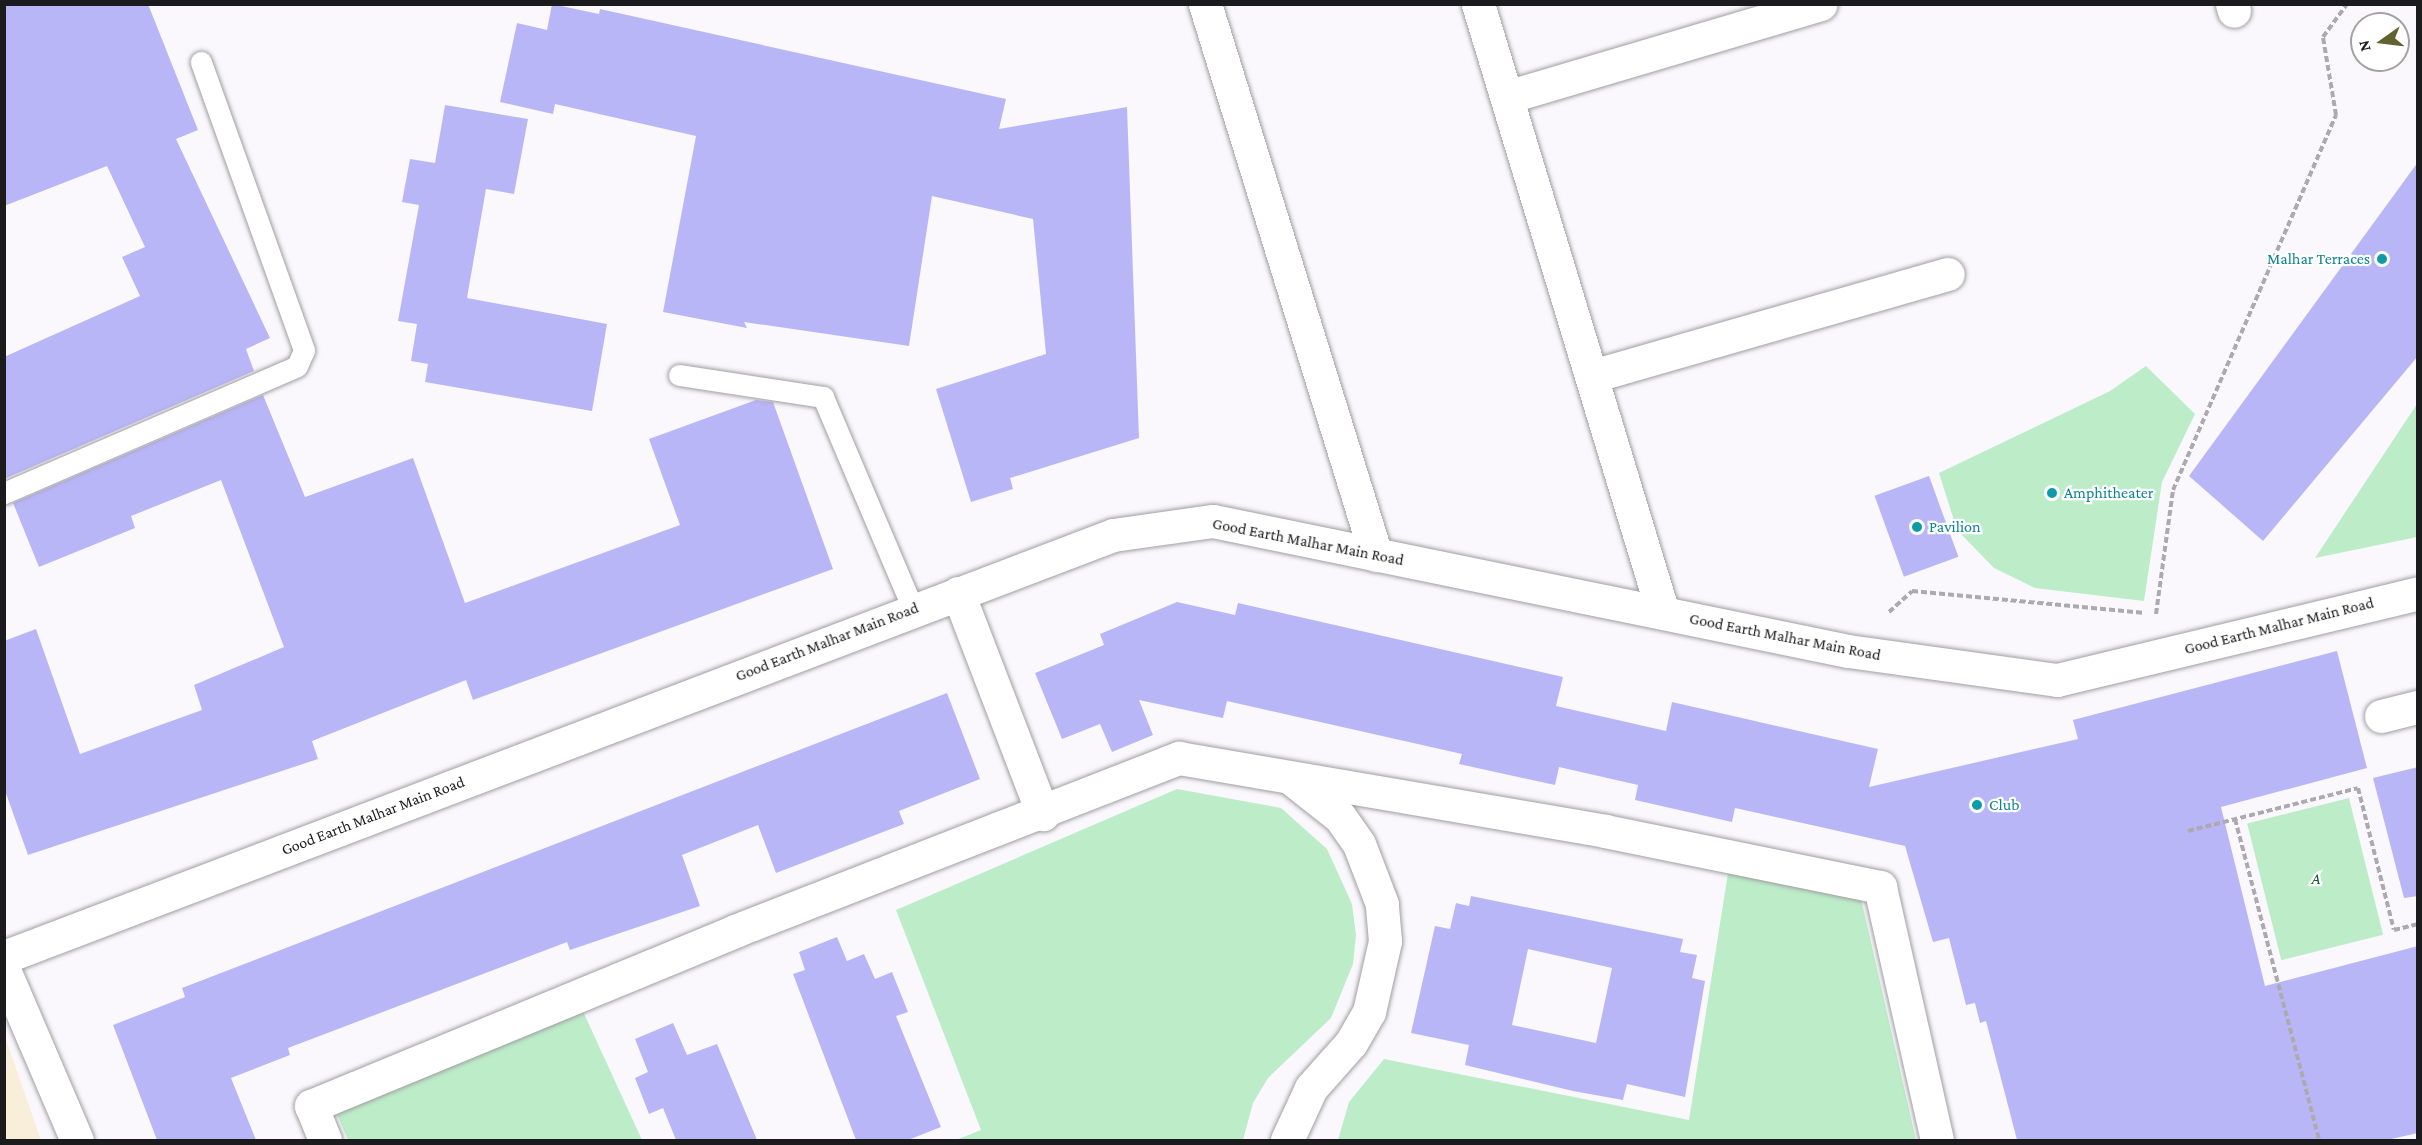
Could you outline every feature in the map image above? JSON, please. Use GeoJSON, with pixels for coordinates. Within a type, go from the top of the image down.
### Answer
{"type":"FeatureCollection","features":[{"type":"Feature","properties":{"kind":"street"},"geometry":{"type":"LineString","coordinates":[[1205,4],[1376,555]]}},
{"type":"Feature","properties":{"kind":"street"},"geometry":{"type":"LineString","coordinates":[[1478,4],[1663,613]]}},
{"type":"Feature","properties":{"kind":"street"},"geometry":{"type":"LineString","coordinates":[[1507,97],[1821,4]]}},
{"type":"Feature","properties":{"kind":"street"},"geometry":{"type":"LineString","coordinates":[[1592,376],[1948,274]]}},
{"type":"Feature","properties":{"kind":"street","name":"Good Earth Malhar Main Road"},"geometry":{"type":"LineString","coordinates":[[4,957],[913,609],[1113,535],[1213,521],[1848,651],[2057,680],[2418,593]]}},
{"type":"Feature","properties":{"kind":"street"},"geometry":{"type":"LineString","coordinates":[[958,593],[1044,814]]}},
{"type":"Feature","properties":{"kind":"street"},"geometry":{"type":"LineString","coordinates":[[2381,716],[2418,707]]}},
{"type":"Feature","properties":{"kind":"street"},"geometry":{"type":"LineString","coordinates":[[325,1140],[311,1106],[735,931],[1044,814],[1179,758],[1605,831],[1880,886],[1937,1140]]}},
{"type":"Feature","properties":{"kind":"street"},"geometry":{"type":"LineString","coordinates":[[1287,1140],[1307,1095],[1351,1043],[1369,1011],[1385,941],[1382,904],[1359,844],[1340,817],[1289,777]]}},
{"type":"Feature","properties":{"kind":"street"},"geometry":{"type":"LineString","coordinates":[[4,970],[76,1140]]}},
{"type":"Feature","properties":{"kind":"lane"},"geometry":{"type":"LineString","coordinates":[[4,493],[297,366],[304,350],[201,62]]}},
{"type":"Feature","properties":{"kind":"lane"},"geometry":{"type":"LineString","coordinates":[[679,375],[823,397],[913,609]]}},
{"type":"Feature","properties":{"kind":"path"},"geometry":{"type":"LineString","coordinates":[[1848,651],[1912,591],[2156,614],[2173,490],[2336,115],[2323,37],[2347,4]]}},
{"type":"Feature","properties":{"kind":"path"},"geometry":{"type":"LineString","coordinates":[[2188,831],[2358,788],[2394,930],[2418,924]]}},
{"type":"Feature","properties":{"kind":"path"},"geometry":{"type":"LineString","coordinates":[[2235,819],[2319,1140]]}},
{"type":"Feature","properties":{"kind":"shaded area"},"geometry":{"type":"Polygon","coordinates":[[[5,1037],[41,1140],[5,1140],[5,1037]]]}},
{"type":"Feature","properties":{"kind":"green space","name":"Amphitheater"},"geometry":{"type":"Polygon","coordinates":[[[2146,366],[2195,414],[2162,482],[2144,601],[2035,588],[1994,568],[1957,530],[1939,473],[2110,391],[2146,366]]]}},
{"type":"Feature","properties":{"kind":"green space"},"geometry":{"type":"Polygon","coordinates":[[[2417,404],[2417,537],[2315,558],[2417,404]]]}},
{"type":"Feature","properties":{"kind":"green space"},"geometry":{"type":"Polygon","coordinates":[[[1177,789],[1281,808],[1327,849],[1352,904],[1356,935],[1353,964],[1331,1018],[1268,1078],[1253,1103],[1243,1140],[956,1140],[981,1130],[896,910],[1177,789]]]}},
{"type":"Feature","properties":{"kind":"green space","name":"A"},"geometry":{"type":"Polygon","coordinates":[[[2349,798],[2383,935],[2281,960],[2247,823],[2349,798]]]}},
{"type":"Feature","properties":{"kind":"green space"},"geometry":{"type":"Polygon","coordinates":[[[1728,873],[1860,894],[1916,1140],[1338,1140],[1349,1102],[1384,1059],[1689,1120],[1728,873]]]}},
{"type":"Feature","properties":{"kind":"green space"},"geometry":{"type":"Polygon","coordinates":[[[581,1007],[642,1140],[348,1140],[337,1114],[581,1007]]]}},
{"type":"Feature","properties":{"kind":"building"},"geometry":{"type":"Polygon","coordinates":[[[4,4],[148,4],[198,130],[176,139],[270,338],[246,349],[254,371],[4,479],[4,357],[140,296],[122,257],[145,247],[107,166],[4,206],[4,4]]]}},
{"type":"Feature","properties":{"kind":"building"},"geometry":{"type":"Polygon","coordinates":[[[552,4],[599,14],[600,9],[1006,99],[999,129],[1127,107],[1139,438],[1010,478],[1013,489],[971,502],[936,389],[1046,354],[1033,219],[932,196],[909,346],[744,322],[747,328],[663,312],[696,136],[555,104],[553,114],[500,102],[517,23],[547,30],[552,4]]]}},
{"type":"Feature","properties":{"kind":"building"},"geometry":{"type":"Polygon","coordinates":[[[445,105],[528,119],[514,194],[486,189],[467,298],[607,324],[592,411],[425,382],[428,364],[411,361],[417,324],[398,321],[419,205],[402,202],[410,159],[435,163],[445,105]]]}},
{"type":"Feature","properties":{"kind":"building","name":"Malhar Terraces"},"geometry":{"type":"Polygon","coordinates":[[[2418,162],[2418,356],[2263,541],[2189,476],[2418,162]]]}},
{"type":"Feature","properties":{"kind":"building"},"geometry":{"type":"Polygon","coordinates":[[[263,395],[305,497],[413,458],[465,603],[680,525],[649,439],[756,400],[773,402],[833,569],[473,700],[466,680],[312,741],[318,759],[28,855],[4,788],[4,641],[36,629],[80,754],[202,710],[194,685],[284,647],[221,480],[131,516],[135,528],[39,567],[13,503],[263,395]]]}},
{"type":"Feature","properties":{"kind":"building","name":"Pavilion"},"geometry":{"type":"Polygon","coordinates":[[[1929,476],[1958,557],[1904,577],[1874,496],[1929,476]]]}},
{"type":"Feature","properties":{"kind":"building"},"geometry":{"type":"Polygon","coordinates":[[[1177,602],[1235,615],[1238,603],[1563,677],[1556,706],[1666,731],[1672,702],[1878,749],[1869,787],[2078,739],[2073,720],[2337,651],[2367,768],[2221,807],[2265,986],[2418,946],[2418,1133],[2387,1140],[2017,1140],[1986,1021],[1980,1023],[1975,1003],[1966,1005],[1949,938],[1933,942],[1905,846],[1735,808],[1732,822],[1635,800],[1638,785],[1559,767],[1555,785],[1459,764],[1462,754],[1227,701],[1223,718],[1139,700],[1153,735],[1112,752],[1100,724],[1062,739],[1035,673],[1104,645],[1100,634],[1177,602]]]}},
{"type":"Feature","properties":{"kind":"building"},"geometry":{"type":"Polygon","coordinates":[[[947,693],[980,779],[899,811],[904,824],[776,873],[758,825],[682,855],[700,906],[570,950],[567,942],[288,1048],[290,1055],[231,1078],[256,1140],[157,1140],[113,1025],[185,997],[182,988],[947,693]]]}},
{"type":"Feature","properties":{"kind":"building"},"geometry":{"type":"Polygon","coordinates":[[[2418,767],[2418,896],[2404,898],[2373,778],[2418,767]]]}},
{"type":"Feature","properties":{"kind":"building"},"geometry":{"type":"Polygon","coordinates":[[[1471,896],[1683,939],[1680,952],[1697,955],[1692,978],[1705,981],[1685,1097],[1627,1084],[1623,1100],[1573,1091],[1465,1065],[1469,1045],[1411,1033],[1435,926],[1450,929],[1456,903],[1469,906],[1471,896]],[[1528,949],[1512,1025],[1596,1043],[1612,968],[1528,949]]]}},
{"type":"Feature","properties":{"kind":"building"},"geometry":{"type":"Polygon","coordinates":[[[837,937],[847,961],[864,954],[875,979],[892,972],[908,1012],[896,1016],[941,1127],[908,1140],[856,1140],[793,974],[805,970],[799,952],[837,937]]]}},
{"type":"Feature","properties":{"kind":"building"},"geometry":{"type":"Polygon","coordinates":[[[673,1023],[687,1055],[717,1044],[757,1140],[676,1140],[663,1108],[649,1114],[635,1078],[648,1072],[635,1039],[673,1023]]]}},
{"type":"Feature","properties":{"kind":"place","name":"Malhar Terraces"},"geometry":{"type":"Point","coordinates":[2382,259]}},
{"type":"Feature","properties":{"kind":"place","name":"Amphitheater"},"geometry":{"type":"Point","coordinates":[2052,493]}},
{"type":"Feature","properties":{"kind":"place","name":"Pavilion"},"geometry":{"type":"Point","coordinates":[1917,527]}},
{"type":"Feature","properties":{"kind":"place","name":"Club"},"geometry":{"type":"Point","coordinates":[1977,805]}}]}
